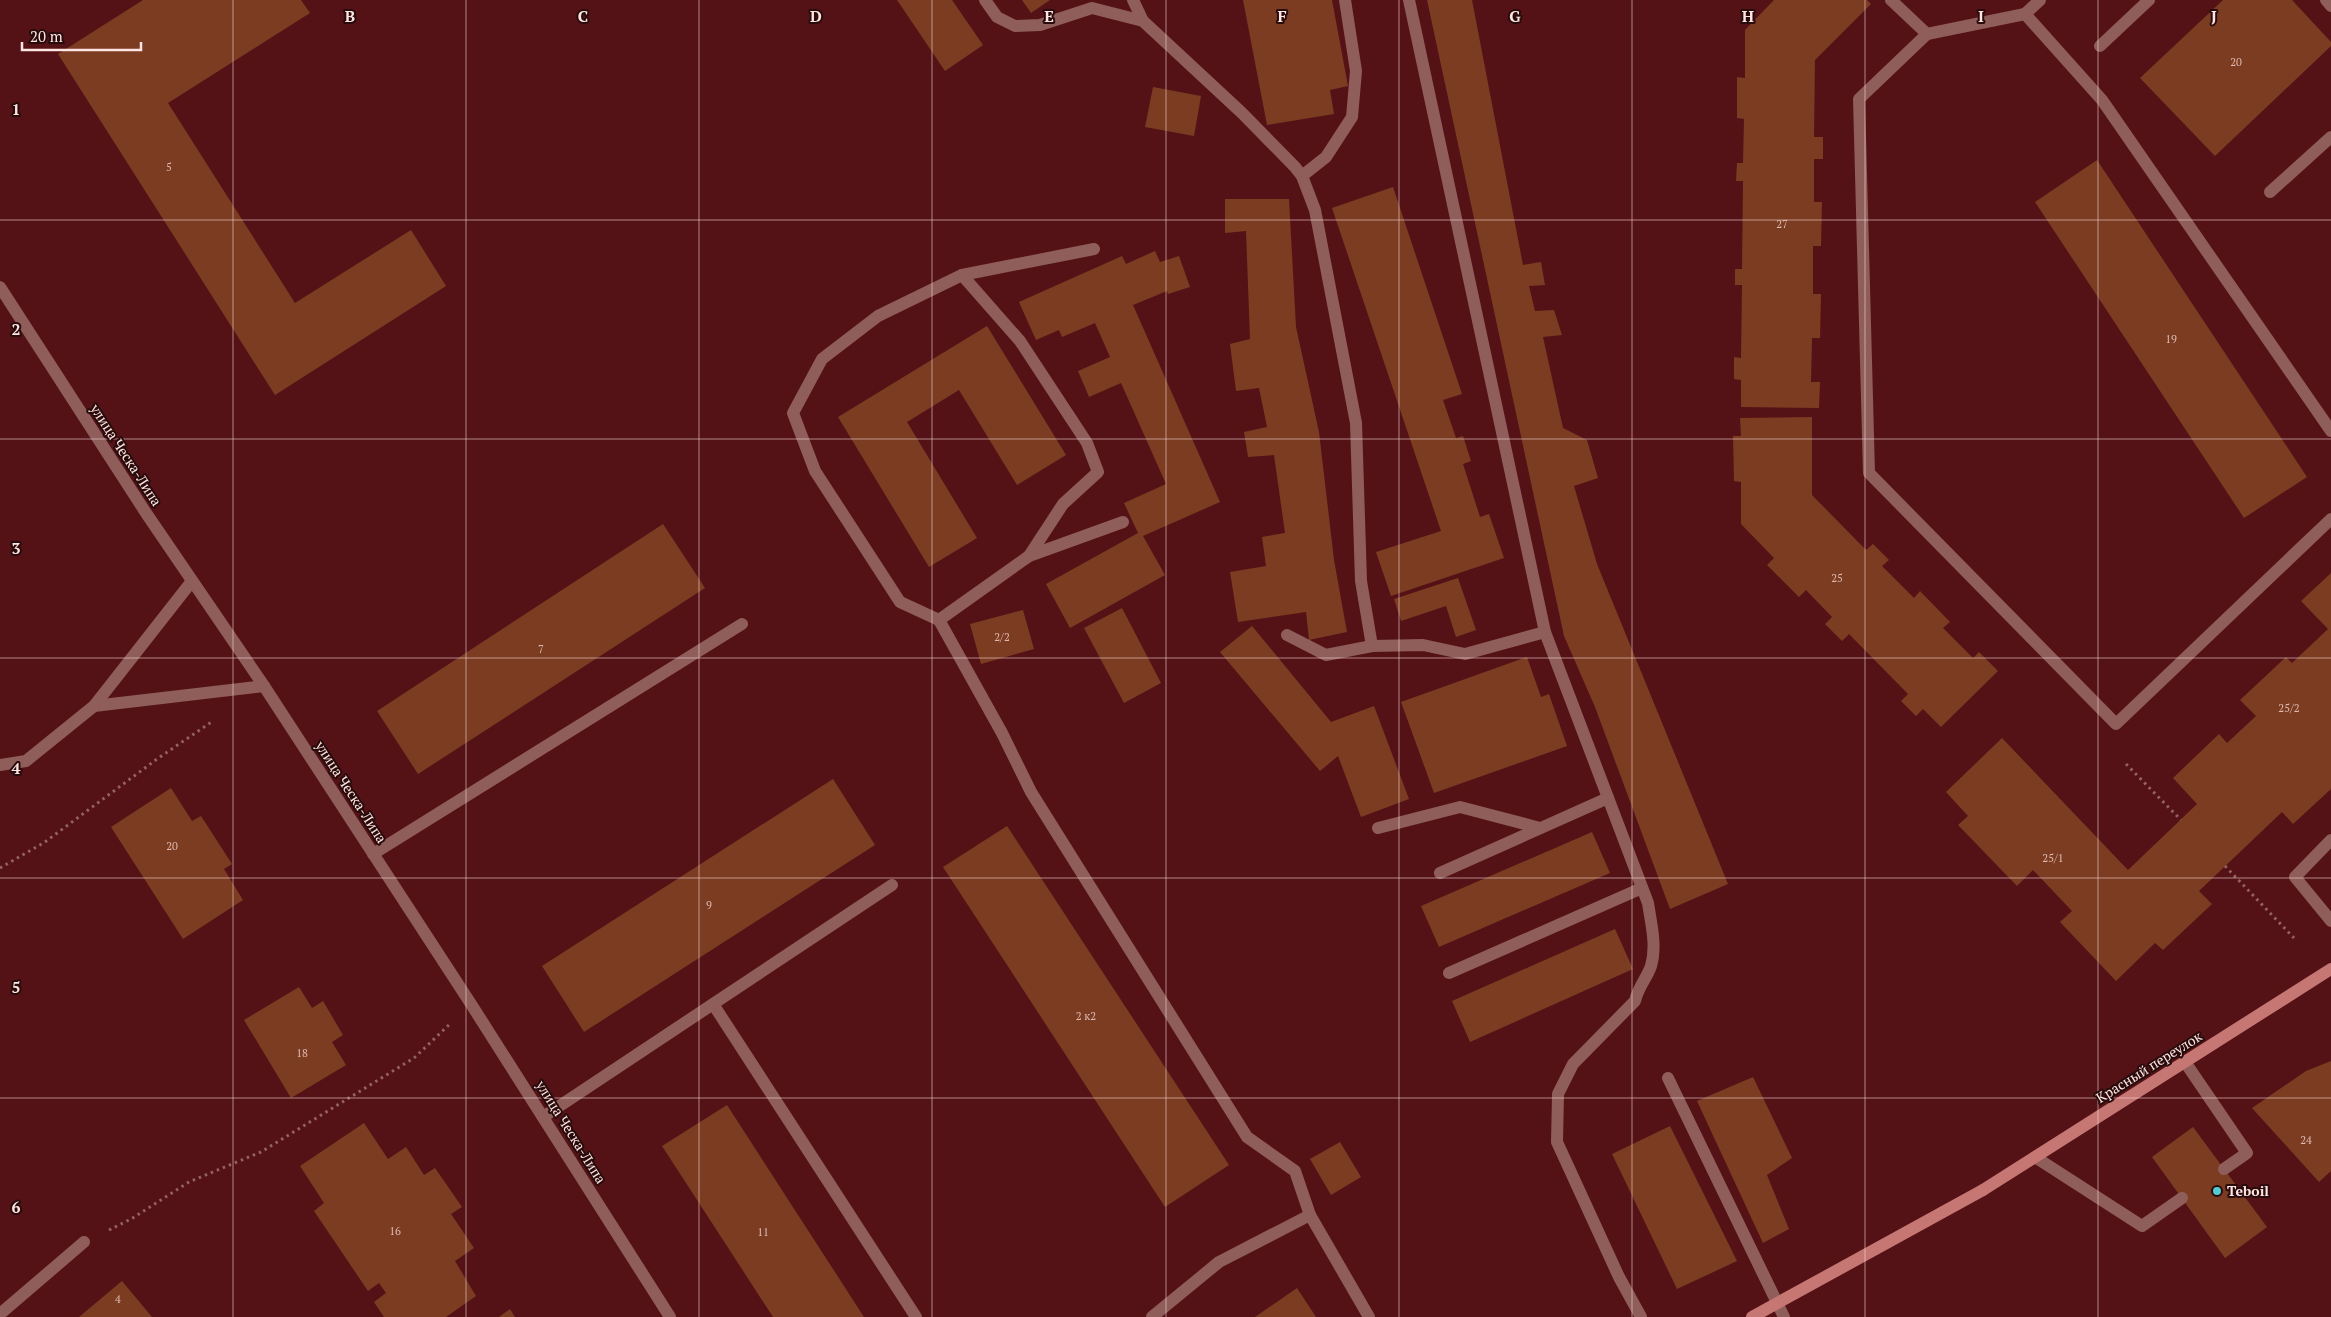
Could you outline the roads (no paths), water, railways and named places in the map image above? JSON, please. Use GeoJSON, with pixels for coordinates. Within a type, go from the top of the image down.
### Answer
{"type":"FeatureCollection","features":[{"type":"Feature","properties":{"kind":"main road","name":"Красный переулок"},"geometry":{"type":"LineString","coordinates":[[1752,1317],[1983,1190],[2331,969]]}},
{"type":"Feature","properties":{"kind":"street"},"geometry":{"type":"LineString","coordinates":[[985,0],[997,17],[1016,26],[1040,25],[1092,8],[1143,21]]}},
{"type":"Feature","properties":{"kind":"street"},"geometry":{"type":"LineString","coordinates":[[1133,0],[1143,21],[1242,112],[1302,176],[1315,210],[1356,422],[1361,581],[1372,646]]}},
{"type":"Feature","properties":{"kind":"street"},"geometry":{"type":"LineString","coordinates":[[1302,176],[1326,157],[1352,117],[1356,71],[1345,0]]}},
{"type":"Feature","properties":{"kind":"street"},"geometry":{"type":"LineString","coordinates":[[1409,0],[1545,632],[1648,903],[1653,937],[1651,965],[1638,989],[1635,1001],[1573,1064],[1558,1094],[1558,1142],[1619,1277],[1641,1317]]}},
{"type":"Feature","properties":{"kind":"street"},"geometry":{"type":"LineString","coordinates":[[1891,0],[1927,34]]}},
{"type":"Feature","properties":{"kind":"street"},"geometry":{"type":"LineString","coordinates":[[2040,0],[2025,14],[1927,34],[1858,98],[1869,473],[2116,724],[2331,519]]}},
{"type":"Feature","properties":{"kind":"street"},"geometry":{"type":"LineString","coordinates":[[2100,46],[2150,0]]}},
{"type":"Feature","properties":{"kind":"street"},"geometry":{"type":"LineString","coordinates":[[2326,0],[2331,6]]}},
{"type":"Feature","properties":{"kind":"street"},"geometry":{"type":"LineString","coordinates":[[2025,14],[2102,100],[2331,431]]}},
{"type":"Feature","properties":{"kind":"street"},"geometry":{"type":"LineString","coordinates":[[2270,192],[2331,137]]}},
{"type":"Feature","properties":{"kind":"street"},"geometry":{"type":"LineString","coordinates":[[1094,249],[962,275],[878,316],[822,359],[793,413],[815,471],[900,602],[939,620],[1002,733],[1032,792],[1247,1137],[1295,1171],[1310,1215],[1369,1317]]}},
{"type":"Feature","properties":{"kind":"street"},"geometry":{"type":"LineString","coordinates":[[962,275],[1020,341],[1087,443],[1098,472],[1062,504],[1029,556]]}},
{"type":"Feature","properties":{"kind":"street","name":"улица Ческа-Липа"},"geometry":{"type":"LineString","coordinates":[[0,287],[192,581],[264,686],[471,1004],[670,1317]]}},
{"type":"Feature","properties":{"kind":"street"},"geometry":{"type":"LineString","coordinates":[[939,620],[1029,556],[1123,522]]}},
{"type":"Feature","properties":{"kind":"street"},"geometry":{"type":"LineString","coordinates":[[0,765],[26,761],[94,706],[192,581]]}},
{"type":"Feature","properties":{"kind":"street"},"geometry":{"type":"LineString","coordinates":[[373,854],[742,624]]}},
{"type":"Feature","properties":{"kind":"street"},"geometry":{"type":"LineString","coordinates":[[1287,635],[1326,655],[1372,646],[1423,645],[1465,654],[1545,632]]}},
{"type":"Feature","properties":{"kind":"street"},"geometry":{"type":"LineString","coordinates":[[94,706],[264,686]]}},
{"type":"Feature","properties":{"kind":"street"},"geometry":{"type":"LineString","coordinates":[[1440,873],[1608,798]]}},
{"type":"Feature","properties":{"kind":"street"},"geometry":{"type":"LineString","coordinates":[[1378,828],[1460,807],[1540,828]]}},
{"type":"Feature","properties":{"kind":"street"},"geometry":{"type":"LineString","coordinates":[[2331,840],[2295,877],[2331,921]]}},
{"type":"Feature","properties":{"kind":"street"},"geometry":{"type":"LineString","coordinates":[[543,1117],[892,885]]}},
{"type":"Feature","properties":{"kind":"street"},"geometry":{"type":"LineString","coordinates":[[1449,973],[1642,888]]}},
{"type":"Feature","properties":{"kind":"street"},"geometry":{"type":"LineString","coordinates":[[713,1004],[916,1317]]}},
{"type":"Feature","properties":{"kind":"street"},"geometry":{"type":"LineString","coordinates":[[2185,1062],[2247,1153],[2224,1169]]}},
{"type":"Feature","properties":{"kind":"street"},"geometry":{"type":"LineString","coordinates":[[1668,1078],[1784,1317]]}},
{"type":"Feature","properties":{"kind":"street"},"geometry":{"type":"LineString","coordinates":[[2036,1157],[2142,1226],[2182,1198]]}},
{"type":"Feature","properties":{"kind":"street"},"geometry":{"type":"LineString","coordinates":[[1152,1317],[1219,1262],[1310,1215]]}},
{"type":"Feature","properties":{"kind":"street"},"geometry":{"type":"LineString","coordinates":[[0,1314],[84,1242]]}},
{"type":"Feature","properties":{"kind":"place","name":"Teboil"},"geometry":{"type":"Point","coordinates":[2217,1191]}}]}
